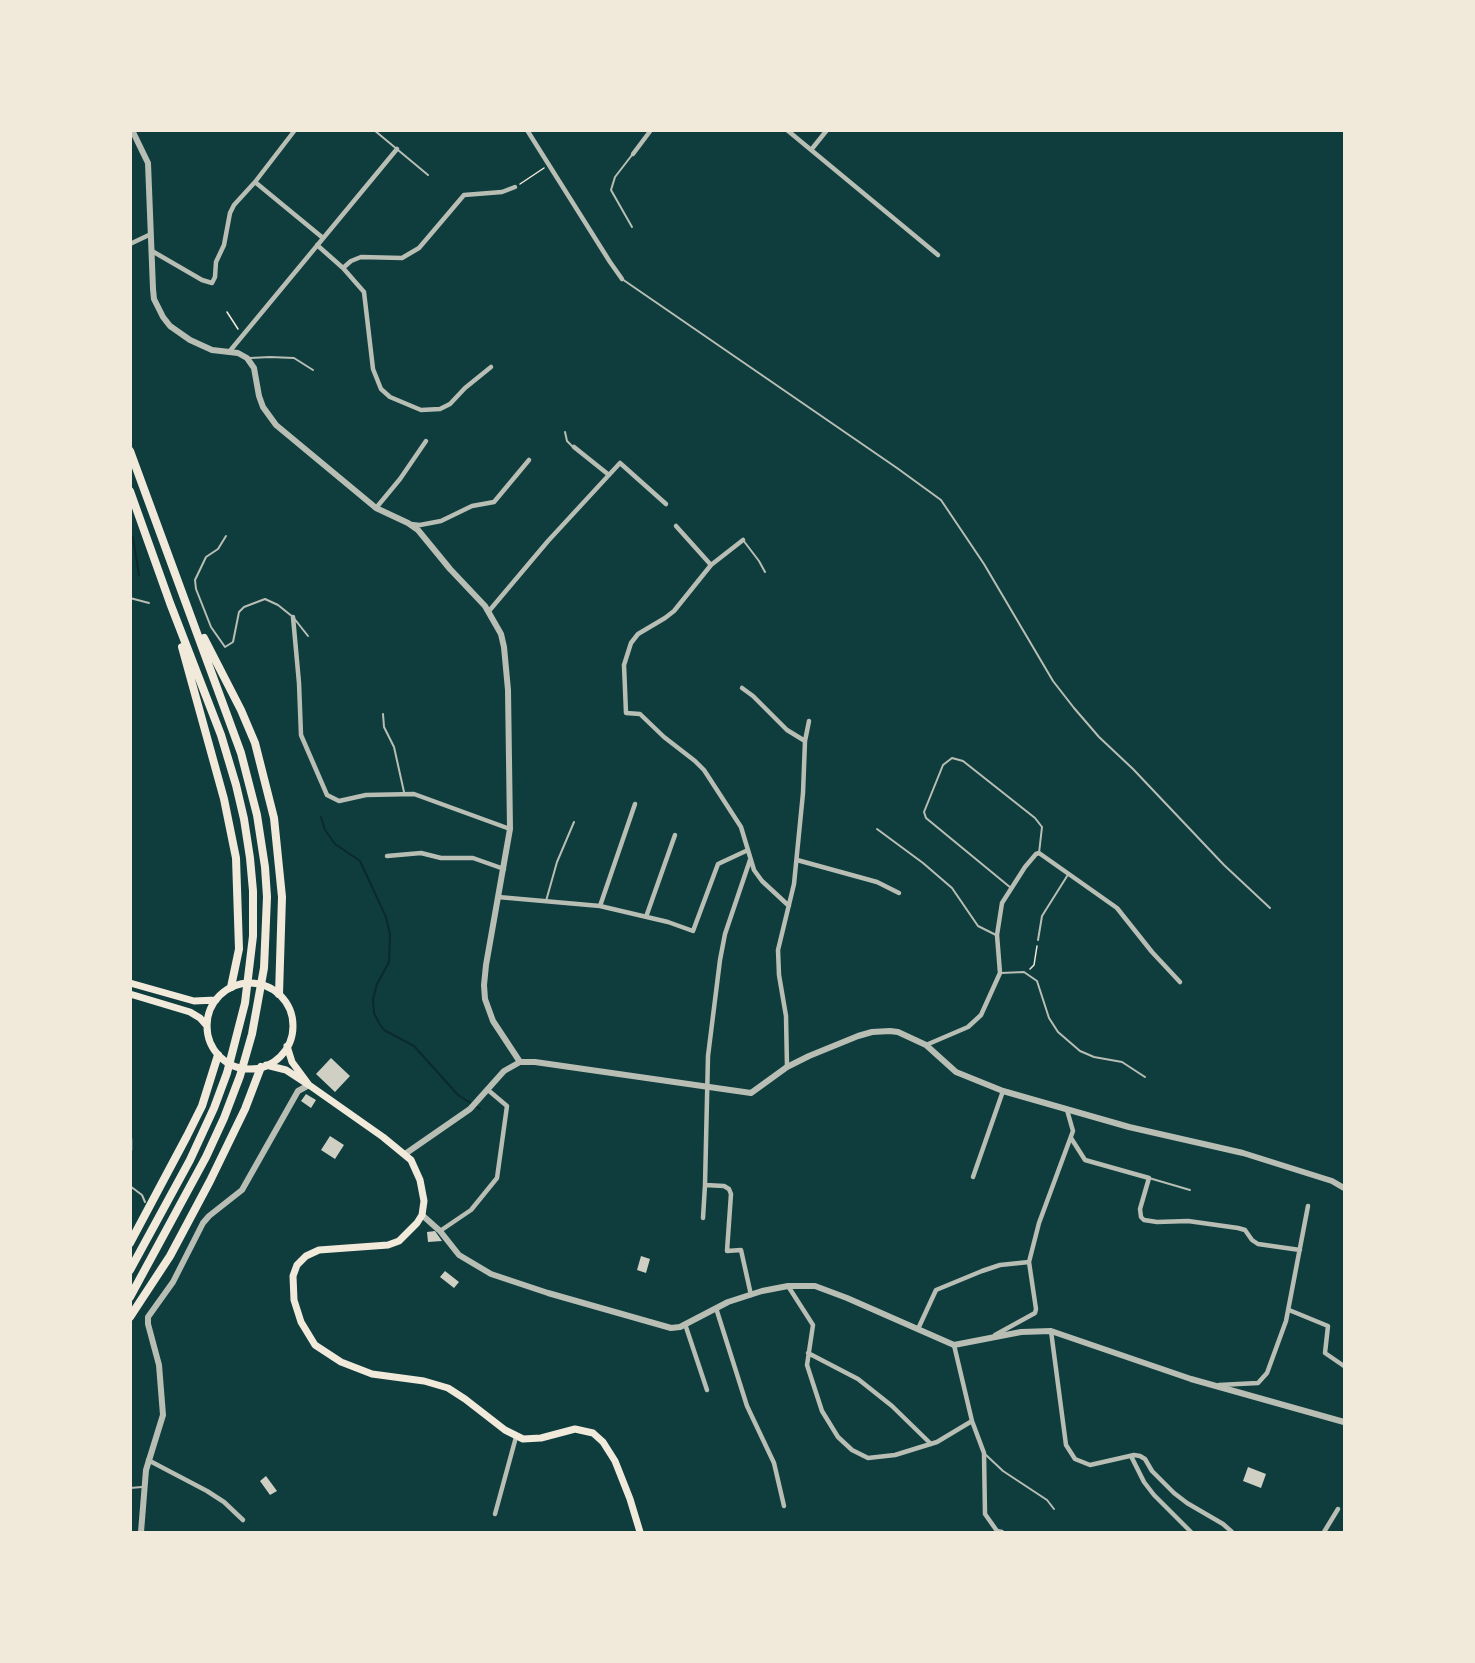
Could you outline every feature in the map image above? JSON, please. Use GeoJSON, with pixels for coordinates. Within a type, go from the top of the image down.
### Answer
{"type":"FeatureCollection","features":[{"type":"Feature","properties":{"kind":"highway"},"geometry":{"type":"LineString","coordinates":[[130,451],[241,753],[257,815],[266,887],[264,958],[252,1034],[240,1076],[224,1119],[206,1157],[130,1297]]}},
{"type":"Feature","properties":{"kind":"highway"},"geometry":{"type":"LineString","coordinates":[[130,491],[221,735],[244,819],[253,891],[250,967],[238,1034],[227,1073],[190,1160],[130,1270]]}},
{"type":"Feature","properties":{"kind":"highway"},"geometry":{"type":"LineString","coordinates":[[185,600],[241,710],[266,780],[274,818],[282,897],[277,992]]}},
{"type":"Feature","properties":{"kind":"highway"},"geometry":{"type":"LineString","coordinates":[[170,603],[224,799],[236,858],[238,949],[231,987]]}},
{"type":"Feature","properties":{"kind":"highway"},"geometry":{"type":"LineString","coordinates":[[130,1243],[202,1106],[218,1055]]}},
{"type":"Feature","properties":{"kind":"highway"},"geometry":{"type":"LineString","coordinates":[[130,1317],[170,1256],[210,1181],[231,1140],[261,1067]]}},
{"type":"Feature","properties":{"kind":"main road"},"geometry":{"type":"LineString","coordinates":[[130,983],[194,1001],[216,999]]}},
{"type":"Feature","properties":{"kind":"main road"},"geometry":{"type":"LineString","coordinates":[[261,1067],[277,1059],[287,1046],[292,1033],[292,1016],[277,992],[257,983],[231,987],[216,999],[210,1010],[207,1026],[210,1041],[218,1055],[236,1066],[286,1070],[405,1154],[416,1169],[420,1180],[424,1201],[422,1215],[409,1233],[394,1244],[328,1248],[312,1253],[301,1260],[293,1276],[294,1300],[296,1312],[315,1345],[341,1362],[372,1374],[424,1381],[448,1388],[516,1437],[535,1439],[575,1429],[587,1431],[598,1437],[608,1448],[619,1469],[640,1533]]}},
{"type":"Feature","properties":{"kind":"main road"},"geometry":{"type":"LineString","coordinates":[[130,994],[190,1012],[207,1026]]}},
{"type":"Feature","properties":{"kind":"main road"},"geometry":{"type":"LineString","coordinates":[[287,1046],[292,1062],[309,1085]]}},
{"type":"Feature","properties":{"kind":"street"},"geometry":{"type":"LineString","coordinates":[[132,130],[147,163],[154,299],[163,317],[170,326],[190,340],[212,350],[238,353],[247,358],[254,368],[263,407],[276,425],[376,508],[408,523],[426,539],[489,611],[501,634],[507,667],[510,830],[486,965],[485,999],[493,1021],[520,1062]]}},
{"type":"Feature","properties":{"kind":"street"},"geometry":{"type":"LineString","coordinates":[[152,251],[202,280],[212,283],[215,277],[216,262],[224,245],[230,213],[234,205],[295,130]]}},
{"type":"Feature","properties":{"kind":"street"},"geometry":{"type":"LineString","coordinates":[[527,130],[622,279]]}},
{"type":"Feature","properties":{"kind":"street"},"geometry":{"type":"LineString","coordinates":[[633,154],[651,130]]}},
{"type":"Feature","properties":{"kind":"street"},"geometry":{"type":"LineString","coordinates":[[787,130],[938,255]]}},
{"type":"Feature","properties":{"kind":"street"},"geometry":{"type":"LineString","coordinates":[[811,150],[827,130]]}},
{"type":"Feature","properties":{"kind":"street"},"geometry":{"type":"LineString","coordinates":[[229,352],[397,149]]}},
{"type":"Feature","properties":{"kind":"street"},"geometry":{"type":"LineString","coordinates":[[255,182],[322,238]]}},
{"type":"Feature","properties":{"kind":"street"},"geometry":{"type":"LineString","coordinates":[[342,268],[361,257],[402,258],[419,248],[464,195],[502,192],[515,187]]}},
{"type":"Feature","properties":{"kind":"street"},"geometry":{"type":"LineString","coordinates":[[130,244],[151,234]]}},
{"type":"Feature","properties":{"kind":"street"},"geometry":{"type":"LineString","coordinates":[[317,245],[364,292],[374,369],[381,389],[390,397],[421,410],[440,409],[455,399],[465,387],[491,367]]}},
{"type":"Feature","properties":{"kind":"street"},"geometry":{"type":"LineString","coordinates":[[376,508],[400,479],[426,441]]}},
{"type":"Feature","properties":{"kind":"street"},"geometry":{"type":"LineString","coordinates":[[574,447],[609,475]]}},
{"type":"Feature","properties":{"kind":"street"},"geometry":{"type":"LineString","coordinates":[[408,523],[431,524],[472,506],[494,502],[529,460]]}},
{"type":"Feature","properties":{"kind":"street"},"geometry":{"type":"LineString","coordinates":[[489,611],[620,463],[666,504]]}},
{"type":"Feature","properties":{"kind":"street"},"geometry":{"type":"LineString","coordinates":[[676,526],[711,565]]}},
{"type":"Feature","properties":{"kind":"street"},"geometry":{"type":"LineString","coordinates":[[743,540],[711,565],[674,611],[638,634],[631,643],[624,665],[626,713],[640,714],[704,770],[741,827],[750,860],[762,881],[789,906]]}},
{"type":"Feature","properties":{"kind":"street"},"geometry":{"type":"LineString","coordinates":[[293,617],[301,735],[304,748],[327,795],[339,801],[366,795],[404,792],[424,796],[510,830]]}},
{"type":"Feature","properties":{"kind":"street"},"geometry":{"type":"LineString","coordinates":[[742,688],[787,730],[805,741]]}},
{"type":"Feature","properties":{"kind":"street"},"geometry":{"type":"LineString","coordinates":[[787,1068],[786,1016],[778,950],[797,860],[805,741],[809,721]]}},
{"type":"Feature","properties":{"kind":"street"},"geometry":{"type":"LineString","coordinates":[[600,906],[635,804]]}},
{"type":"Feature","properties":{"kind":"street"},"geometry":{"type":"LineString","coordinates":[[646,916],[675,835]]}},
{"type":"Feature","properties":{"kind":"street"},"geometry":{"type":"LineString","coordinates":[[498,897],[600,906],[646,916],[693,931],[718,864],[748,850]]}},
{"type":"Feature","properties":{"kind":"street"},"geometry":{"type":"LineString","coordinates":[[387,856],[421,853],[441,858],[473,858],[504,869]]}},
{"type":"Feature","properties":{"kind":"street"},"geometry":{"type":"LineString","coordinates":[[927,1045],[956,1034],[975,1021],[985,1008],[1000,973],[997,935],[1002,903],[1032,858],[1040,853],[1117,908],[1152,952],[1180,982]]}},
{"type":"Feature","properties":{"kind":"street"},"geometry":{"type":"LineString","coordinates":[[703,1218],[708,1056],[725,934],[750,860]]}},
{"type":"Feature","properties":{"kind":"street"},"geometry":{"type":"LineString","coordinates":[[797,860],[877,882],[899,893]]}},
{"type":"Feature","properties":{"kind":"street"},"geometry":{"type":"LineString","coordinates":[[405,1154],[470,1109],[504,1071],[520,1062],[527,1061],[751,1093],[787,1068],[828,1048],[858,1036],[881,1031],[898,1032],[927,1045],[956,1072],[1003,1091],[1067,1110],[1243,1153],[1332,1181],[1344,1188]]}},
{"type":"Feature","properties":{"kind":"street"},"geometry":{"type":"LineString","coordinates":[[141,1533],[148,1460],[163,1415],[159,1365],[148,1317],[173,1282],[203,1223],[242,1190],[298,1090],[309,1085]]}},
{"type":"Feature","properties":{"kind":"street"},"geometry":{"type":"LineString","coordinates":[[440,1231],[471,1210],[497,1178],[507,1106],[488,1090]]}},
{"type":"Feature","properties":{"kind":"street"},"geometry":{"type":"LineString","coordinates":[[973,1177],[1003,1091]]}},
{"type":"Feature","properties":{"kind":"street"},"geometry":{"type":"LineString","coordinates":[[990,1338],[1035,1313],[1036,1304],[1029,1262],[1039,1223],[1071,1138],[1073,1127],[1067,1110]]}},
{"type":"Feature","properties":{"kind":"street"},"geometry":{"type":"LineString","coordinates":[[1071,1138],[1085,1160],[1149,1178],[1140,1209],[1144,1220],[1188,1221],[1238,1228],[1245,1230],[1258,1244],[1300,1250]]}},
{"type":"Feature","properties":{"kind":"street"},"geometry":{"type":"LineString","coordinates":[[130,1139],[130,1150]]}},
{"type":"Feature","properties":{"kind":"street"},"geometry":{"type":"LineString","coordinates":[[705,1185],[724,1186],[729,1189],[731,1194],[728,1251],[741,1250],[751,1295]]}},
{"type":"Feature","properties":{"kind":"street"},"geometry":{"type":"LineString","coordinates":[[1213,1385],[1261,1381],[1267,1373],[1289,1310],[1308,1206]]}},
{"type":"Feature","properties":{"kind":"street"},"geometry":{"type":"LineString","coordinates":[[422,1215],[440,1231],[459,1255],[480,1268],[548,1293],[671,1328],[751,1295],[788,1286],[815,1286],[954,1344],[1021,1332],[1051,1330],[1213,1385],[1344,1422]]}},
{"type":"Feature","properties":{"kind":"street"},"geometry":{"type":"LineString","coordinates":[[918,1329],[936,1290],[982,1271],[1013,1263],[1029,1262]]}},
{"type":"Feature","properties":{"kind":"street"},"geometry":{"type":"LineString","coordinates":[[788,1286],[813,1325],[807,1365],[822,1411],[838,1437],[852,1450],[868,1458],[881,1457],[931,1444],[972,1421]]}},
{"type":"Feature","properties":{"kind":"street"},"geometry":{"type":"LineString","coordinates":[[716,1308],[747,1406],[774,1462],[784,1506]]}},
{"type":"Feature","properties":{"kind":"street"},"geometry":{"type":"LineString","coordinates":[[1289,1310],[1328,1326],[1325,1353],[1344,1366]]}},
{"type":"Feature","properties":{"kind":"street"},"geometry":{"type":"LineString","coordinates":[[685,1324],[707,1390]]}},
{"type":"Feature","properties":{"kind":"street"},"geometry":{"type":"LineString","coordinates":[[1051,1330],[1057,1360],[1064,1433],[1070,1453],[1075,1459],[1090,1465],[1137,1455],[1145,1459],[1152,1471],[1187,1503],[1218,1520],[1232,1533]]}},
{"type":"Feature","properties":{"kind":"street"},"geometry":{"type":"LineString","coordinates":[[954,1344],[972,1421],[984,1453],[984,1508],[989,1520],[999,1532]]}},
{"type":"Feature","properties":{"kind":"street"},"geometry":{"type":"LineString","coordinates":[[808,1353],[858,1379],[892,1406],[931,1444]]}},
{"type":"Feature","properties":{"kind":"street"},"geometry":{"type":"LineString","coordinates":[[495,1514],[516,1437]]}},
{"type":"Feature","properties":{"kind":"street"},"geometry":{"type":"LineString","coordinates":[[1131,1456],[1137,1470],[1154,1495],[1191,1533]]}},
{"type":"Feature","properties":{"kind":"street"},"geometry":{"type":"LineString","coordinates":[[148,1460],[207,1491],[224,1502],[243,1520]]}},
{"type":"Feature","properties":{"kind":"street"},"geometry":{"type":"LineString","coordinates":[[1324,1533],[1338,1509]]}},
{"type":"Feature","properties":{"kind":"lane"},"geometry":{"type":"LineString","coordinates":[[374,130],[428,175]]}},
{"type":"Feature","properties":{"kind":"lane"},"geometry":{"type":"LineString","coordinates":[[632,227],[611,190],[615,177],[633,154]]}},
{"type":"Feature","properties":{"kind":"lane"},"geometry":{"type":"LineString","coordinates":[[622,279],[941,500],[984,564],[1053,681],[1074,708],[1099,737],[1133,768],[1224,865],[1270,908]]}},
{"type":"Feature","properties":{"kind":"lane"},"geometry":{"type":"LineString","coordinates":[[247,358],[294,358],[313,370]]}},
{"type":"Feature","properties":{"kind":"lane"},"geometry":{"type":"LineString","coordinates":[[565,432],[567,441],[574,447]]}},
{"type":"Feature","properties":{"kind":"lane"},"geometry":{"type":"LineString","coordinates":[[226,536],[218,549],[206,557],[195,580],[196,589],[211,627],[225,647],[233,642],[239,612],[244,607],[265,599],[278,605],[293,617],[308,636]]}},
{"type":"Feature","properties":{"kind":"lane"},"geometry":{"type":"LineString","coordinates":[[743,540],[765,572]]}},
{"type":"Feature","properties":{"kind":"lane"},"geometry":{"type":"LineString","coordinates":[[130,598],[148,603]]}},
{"type":"Feature","properties":{"kind":"lane"},"geometry":{"type":"LineString","coordinates":[[383,714],[384,727],[394,747],[404,792]]}},
{"type":"Feature","properties":{"kind":"lane"},"geometry":{"type":"LineString","coordinates":[[1011,888],[926,818],[924,812],[942,765],[952,758],[963,760],[1035,818],[1042,827],[1040,853]]}},
{"type":"Feature","properties":{"kind":"lane"},"geometry":{"type":"LineString","coordinates":[[546,901],[557,862],[574,822]]}},
{"type":"Feature","properties":{"kind":"lane"},"geometry":{"type":"LineString","coordinates":[[877,829],[952,888],[978,926],[997,935]]}},
{"type":"Feature","properties":{"kind":"lane"},"geometry":{"type":"LineString","coordinates":[[1038,940],[1042,916],[1070,873]]}},
{"type":"Feature","properties":{"kind":"lane"},"geometry":{"type":"LineString","coordinates":[[1000,973],[1024,972],[1037,981],[1049,1018],[1068,1042],[1080,1051],[1094,1057],[1122,1062],[1145,1077]]}},
{"type":"Feature","properties":{"kind":"lane"},"geometry":{"type":"LineString","coordinates":[[1149,1178],[1190,1190]]}},
{"type":"Feature","properties":{"kind":"lane"},"geometry":{"type":"LineString","coordinates":[[130,1186],[142,1195],[145,1202]]}},
{"type":"Feature","properties":{"kind":"lane"},"geometry":{"type":"LineString","coordinates":[[984,1453],[1003,1471],[1047,1500],[1054,1509]]}},
{"type":"Feature","properties":{"kind":"lane"},"geometry":{"type":"LineString","coordinates":[[130,1488],[145,1486]]}},
{"type":"Feature","properties":{"kind":"path"},"geometry":{"type":"LineString","coordinates":[[515,187],[549,164]]}},
{"type":"Feature","properties":{"kind":"path"},"geometry":{"type":"LineString","coordinates":[[227,312],[242,335]]}},
{"type":"Feature","properties":{"kind":"path"},"geometry":{"type":"LineString","coordinates":[[1024,972],[1034,965],[1038,940]]}},
{"type":"Feature","properties":{"kind":"building"},"geometry":{"type":"Polygon","coordinates":[[[331,1058],[350,1076],[335,1092],[316,1074],[331,1058]]]}},
{"type":"Feature","properties":{"kind":"building"},"geometry":{"type":"Polygon","coordinates":[[[306,1094],[316,1100],[311,1108],[301,1101],[306,1094]]]}},
{"type":"Feature","properties":{"kind":"building"},"geometry":{"type":"Polygon","coordinates":[[[330,1136],[344,1145],[335,1159],[321,1150],[330,1136]]]}},
{"type":"Feature","properties":{"kind":"building"},"geometry":{"type":"Polygon","coordinates":[[[435,1231],[442,1241],[428,1242],[427,1232],[435,1231]]]}},
{"type":"Feature","properties":{"kind":"building"},"geometry":{"type":"Polygon","coordinates":[[[641,1256],[650,1259],[646,1273],[637,1270],[641,1256]]]}},
{"type":"Feature","properties":{"kind":"building"},"geometry":{"type":"Polygon","coordinates":[[[445,1271],[459,1282],[454,1288],[440,1277],[445,1271]]]}},
{"type":"Feature","properties":{"kind":"building"},"geometry":{"type":"Polygon","coordinates":[[[1248,1467],[1266,1474],[1261,1488],[1243,1481],[1248,1467]]]}},
{"type":"Feature","properties":{"kind":"building"},"geometry":{"type":"Polygon","coordinates":[[[266,1476],[277,1491],[270,1495],[260,1481],[266,1476]]]}},
{"type":"Feature","properties":{"kind":"waterway"},"geometry":{"type":"LineString","coordinates":[[130,534],[133,538],[139,575]]}},
{"type":"Feature","properties":{"kind":"waterway"},"geometry":{"type":"LineString","coordinates":[[321,817],[325,830],[335,844],[360,861],[386,917],[390,934],[389,962],[377,984],[373,999],[374,1013],[379,1023],[384,1030],[414,1046],[458,1095],[480,1109]]}}]}
